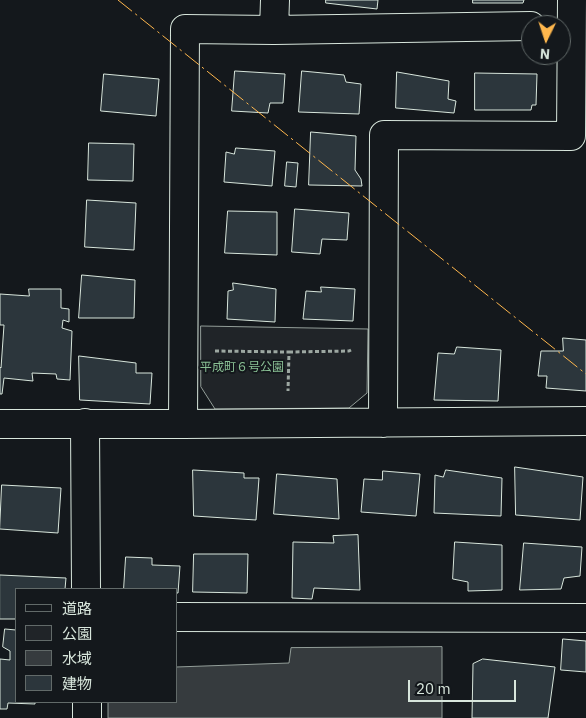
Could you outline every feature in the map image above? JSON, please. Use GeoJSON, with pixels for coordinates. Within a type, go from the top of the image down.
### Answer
{"type":"FeatureCollection","features":[{"type":"Feature","properties":{"kind":"street"},"geometry":{"type":"LineString","coordinates":[[274,30],[275,0]]}},
{"type":"Feature","properties":{"kind":"street"},"geometry":{"type":"LineString","coordinates":[[183,424],[185,29],[274,30],[521,26]]}},
{"type":"Feature","properties":{"kind":"street"},"geometry":{"type":"LineString","coordinates":[[383,423],[384,135],[571,136],[569,65]]}},
{"type":"Feature","properties":{"kind":"street"},"geometry":{"type":"LineString","coordinates":[[0,424],[586,421]]}},
{"type":"Feature","properties":{"kind":"street"},"geometry":{"type":"LineString","coordinates":[[85,423],[86,588]]}},
{"type":"Feature","properties":{"kind":"street"},"geometry":{"type":"LineString","coordinates":[[178,616],[586,618]]}},
{"type":"Feature","properties":{"kind":"street"},"geometry":{"type":"LineString","coordinates":[[87,703],[87,718]]}},
{"type":"Feature","properties":{"kind":"path"},"geometry":{"type":"LineString","coordinates":[[184,351],[349,351],[384,324]]}},
{"type":"Feature","properties":{"kind":"path"},"geometry":{"type":"LineString","coordinates":[[286,424],[290,352]]}},
{"type":"Feature","properties":{"kind":"green space","name":"平成町６号公園"},"geometry":{"type":"Polygon","coordinates":[[[201,326],[368,329],[367,393],[349,408],[215,409],[201,387],[201,326]]]}},
{"type":"Feature","properties":{"kind":"water"},"geometry":{"type":"Polygon","coordinates":[[[442,647],[442,718],[108,718],[108,703],[178,703],[178,667],[289,663],[291,648],[442,647]]]}},
{"type":"Feature","properties":{"kind":"building"},"geometry":{"type":"Polygon","coordinates":[[[326,0],[378,0],[377,9],[326,3],[326,0]]]}},
{"type":"Feature","properties":{"kind":"building"},"geometry":{"type":"Polygon","coordinates":[[[473,0],[524,0],[523,3],[473,3],[473,0]]]}},
{"type":"Feature","properties":{"kind":"building"},"geometry":{"type":"Polygon","coordinates":[[[235,71],[285,74],[283,103],[270,103],[268,113],[232,111],[235,71]]]}},
{"type":"Feature","properties":{"kind":"building"},"geometry":{"type":"Polygon","coordinates":[[[302,71],[344,75],[346,82],[361,84],[359,114],[299,112],[302,71]]]}},
{"type":"Feature","properties":{"kind":"building"},"geometry":{"type":"Polygon","coordinates":[[[397,72],[449,81],[448,99],[456,101],[454,113],[396,108],[397,72]]]}},
{"type":"Feature","properties":{"kind":"building"},"geometry":{"type":"Polygon","coordinates":[[[475,73],[537,74],[536,105],[532,105],[531,110],[475,110],[475,73]]]}},
{"type":"Feature","properties":{"kind":"building"},"geometry":{"type":"Polygon","coordinates":[[[104,74],[159,79],[156,116],[101,111],[104,74]]]}},
{"type":"Feature","properties":{"kind":"building"},"geometry":{"type":"Polygon","coordinates":[[[311,132],[356,136],[355,170],[361,179],[362,186],[309,185],[311,132]]]}},
{"type":"Feature","properties":{"kind":"building"},"geometry":{"type":"Polygon","coordinates":[[[89,143],[134,144],[133,181],[88,180],[89,143]]]}},
{"type":"Feature","properties":{"kind":"building"},"geometry":{"type":"Polygon","coordinates":[[[236,148],[275,151],[272,186],[224,182],[226,152],[234,154],[236,148]]]}},
{"type":"Feature","properties":{"kind":"building"},"geometry":{"type":"Polygon","coordinates":[[[287,162],[298,163],[296,187],[285,186],[287,162]]]}},
{"type":"Feature","properties":{"kind":"building"},"geometry":{"type":"Polygon","coordinates":[[[87,200],[136,203],[134,250],[85,247],[87,200]]]}},
{"type":"Feature","properties":{"kind":"building"},"geometry":{"type":"Polygon","coordinates":[[[295,209],[349,213],[347,240],[322,239],[320,254],[292,252],[295,209]]]}},
{"type":"Feature","properties":{"kind":"building"},"geometry":{"type":"Polygon","coordinates":[[[228,211],[277,212],[277,255],[225,253],[228,211]]]}},
{"type":"Feature","properties":{"kind":"building"},"geometry":{"type":"Polygon","coordinates":[[[82,275],[135,280],[134,318],[79,318],[82,275]]]}},
{"type":"Feature","properties":{"kind":"building"},"geometry":{"type":"Polygon","coordinates":[[[233,283],[276,289],[275,322],[227,319],[228,291],[233,290],[233,283]]]}},
{"type":"Feature","properties":{"kind":"building"},"geometry":{"type":"Polygon","coordinates":[[[321,287],[355,289],[353,321],[303,319],[306,291],[321,292],[321,287]]]}},
{"type":"Feature","properties":{"kind":"building"},"geometry":{"type":"Polygon","coordinates":[[[29,289],[61,289],[61,308],[69,309],[69,322],[63,320],[62,328],[72,331],[70,380],[57,379],[56,374],[32,373],[33,381],[4,378],[2,394],[0,394],[0,367],[4,325],[0,325],[0,294],[29,296],[29,289]]]}},
{"type":"Feature","properties":{"kind":"building"},"geometry":{"type":"Polygon","coordinates":[[[563,338],[586,340],[586,391],[546,388],[547,376],[538,376],[541,351],[563,351],[563,338]]]}},
{"type":"Feature","properties":{"kind":"building"},"geometry":{"type":"Polygon","coordinates":[[[457,347],[501,350],[498,401],[434,400],[438,353],[454,354],[457,347]]]}},
{"type":"Feature","properties":{"kind":"building"},"geometry":{"type":"Polygon","coordinates":[[[79,356],[136,363],[136,373],[152,373],[150,404],[80,400],[79,356]]]}},
{"type":"Feature","properties":{"kind":"building"},"geometry":{"type":"Polygon","coordinates":[[[515,467],[583,477],[580,520],[516,515],[515,467]]]}},
{"type":"Feature","properties":{"kind":"building"},"geometry":{"type":"Polygon","coordinates":[[[193,470],[244,473],[244,478],[259,478],[256,520],[194,516],[193,470]]]}},
{"type":"Feature","properties":{"kind":"building"},"geometry":{"type":"Polygon","coordinates":[[[446,470],[502,478],[501,516],[434,513],[435,475],[443,477],[446,470]]]}},
{"type":"Feature","properties":{"kind":"building"},"geometry":{"type":"Polygon","coordinates":[[[383,471],[420,474],[416,516],[361,512],[364,479],[382,480],[383,471]]]}},
{"type":"Feature","properties":{"kind":"building"},"geometry":{"type":"Polygon","coordinates":[[[277,474],[337,479],[339,519],[274,514],[277,474]]]}},
{"type":"Feature","properties":{"kind":"building"},"geometry":{"type":"Polygon","coordinates":[[[2,485],[61,488],[58,533],[0,529],[2,485]]]}},
{"type":"Feature","properties":{"kind":"building"},"geometry":{"type":"Polygon","coordinates":[[[358,535],[360,590],[314,588],[312,599],[292,598],[293,542],[334,543],[333,536],[358,535]]]}},
{"type":"Feature","properties":{"kind":"building"},"geometry":{"type":"Polygon","coordinates":[[[455,542],[502,545],[502,590],[468,591],[468,582],[453,579],[455,542]]]}},
{"type":"Feature","properties":{"kind":"building"},"geometry":{"type":"Polygon","coordinates":[[[524,543],[582,547],[580,576],[564,578],[561,589],[520,590],[524,543]]]}},
{"type":"Feature","properties":{"kind":"building"},"geometry":{"type":"Polygon","coordinates":[[[194,554],[248,554],[247,593],[193,592],[194,554]]]}},
{"type":"Feature","properties":{"kind":"building"},"geometry":{"type":"Polygon","coordinates":[[[126,557],[152,558],[152,565],[180,566],[178,593],[178,588],[124,588],[126,557]]]}},
{"type":"Feature","properties":{"kind":"building"},"geometry":{"type":"Polygon","coordinates":[[[0,575],[66,578],[65,588],[15,588],[15,619],[0,619],[0,575]]]}},
{"type":"Feature","properties":{"kind":"building"},"geometry":{"type":"Polygon","coordinates":[[[5,629],[15,630],[15,703],[35,704],[8,703],[7,709],[0,709],[0,659],[10,660],[10,651],[3,647],[5,629]]]}},
{"type":"Feature","properties":{"kind":"building"},"geometry":{"type":"Polygon","coordinates":[[[563,639],[586,641],[586,672],[561,670],[563,639]]]}},
{"type":"Feature","properties":{"kind":"building"},"geometry":{"type":"Polygon","coordinates":[[[483,659],[555,667],[548,718],[472,718],[473,664],[483,659]]]}},
{"type":"Feature","properties":{"kind":"power"},"geometry":{"type":"LineString","coordinates":[[118,0],[586,374]]}}]}
